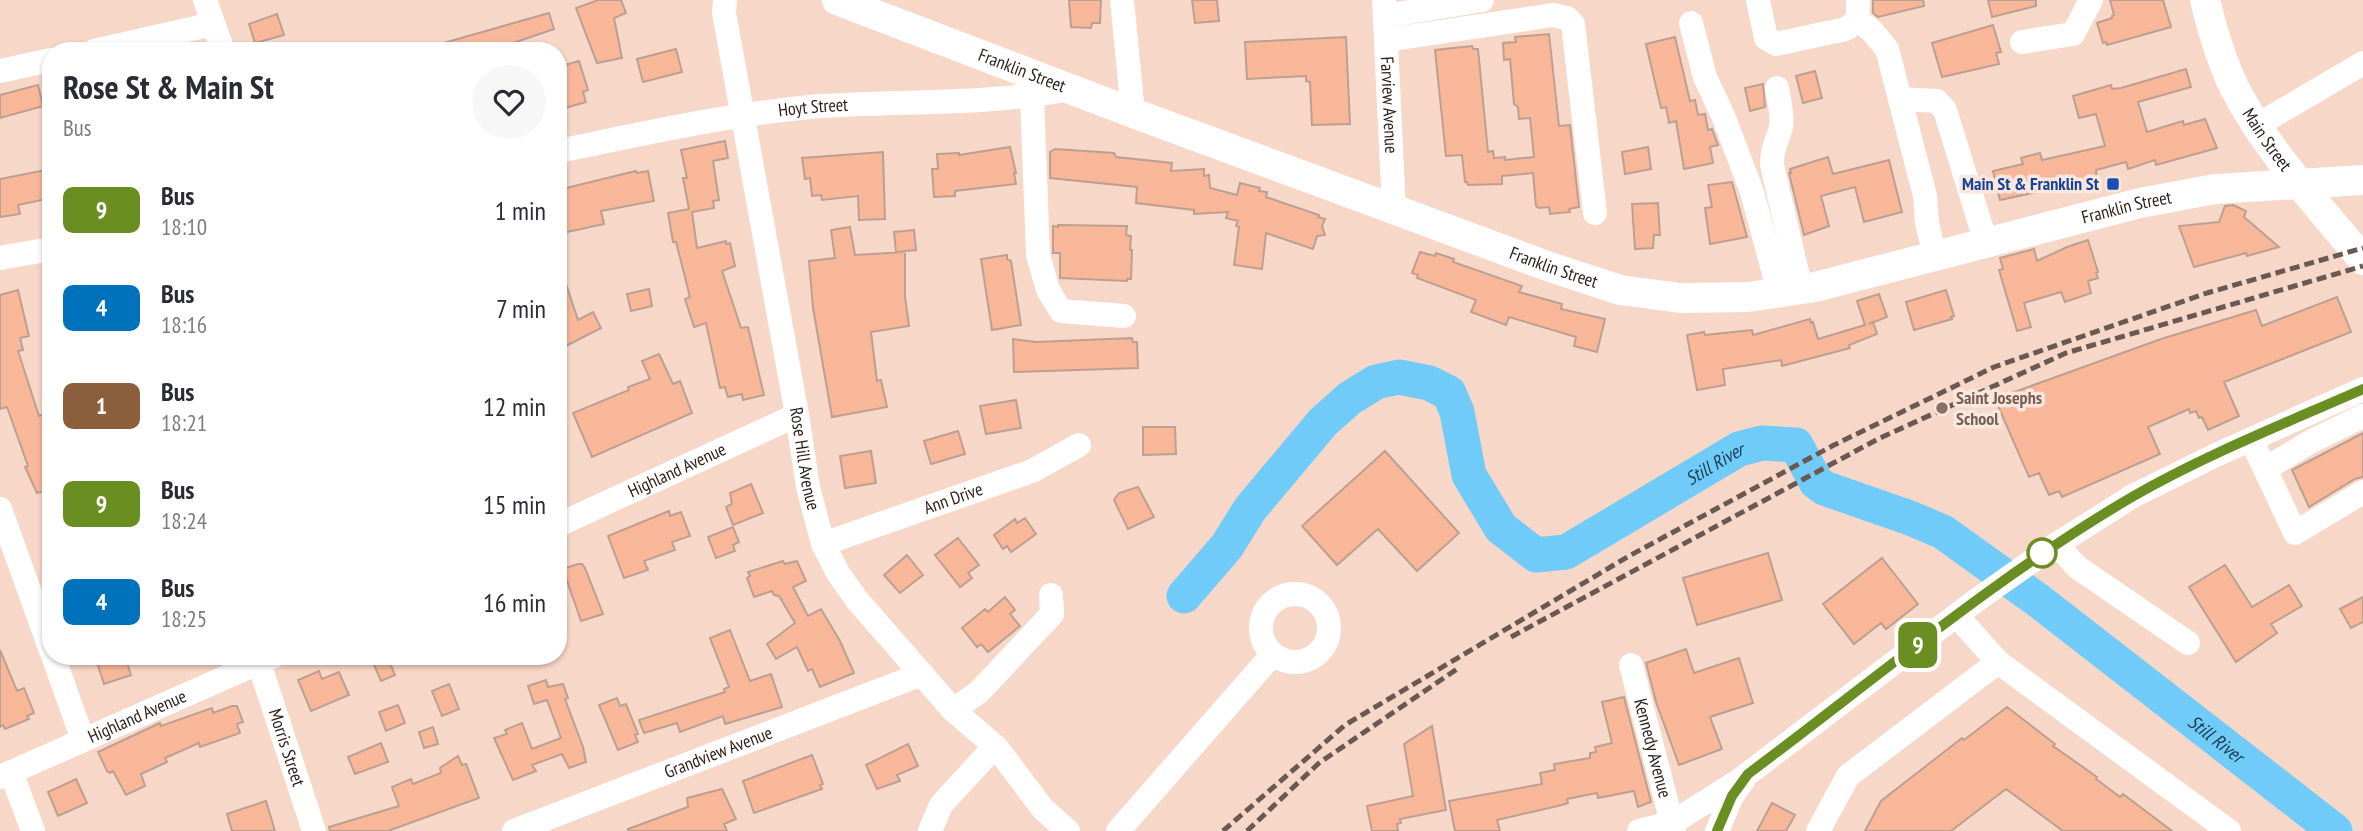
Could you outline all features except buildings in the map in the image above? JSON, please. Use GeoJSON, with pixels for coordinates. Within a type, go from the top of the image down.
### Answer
{"type":"FeatureCollection","features":[{"type":"Feature","properties":{"kind":"main road","name":"Franklin Street"},"geometry":{"type":"LineString","coordinates":[[837,0],[1394,210],[1620,290],[1679,299],[1748,297],[1790,290],[2152,200],[2215,189],[2363,180]]}},
{"type":"Feature","properties":{"kind":"main road","name":"Main Street"},"geometry":{"type":"LineString","coordinates":[[2205,0],[2212,28],[2233,84],[2256,126],[2363,260]]}},
{"type":"Feature","properties":{"kind":"street"},"geometry":{"type":"LineString","coordinates":[[205,0],[220,42]]}},
{"type":"Feature","properties":{"kind":"street","name":"Rose Hill Avenue"},"geometry":{"type":"LineString","coordinates":[[725,0],[724,13],[741,115],[810,497],[823,544],[838,573],[857,600],[953,710],[995,746],[1043,809],[1068,831]]}},
{"type":"Feature","properties":{"kind":"street"},"geometry":{"type":"LineString","coordinates":[[1122,0],[1133,113]]}},
{"type":"Feature","properties":{"kind":"street"},"geometry":{"type":"LineString","coordinates":[[1385,19],[1482,0]]}},
{"type":"Feature","properties":{"kind":"street"},"geometry":{"type":"LineString","coordinates":[[1758,0],[1766,38],[1776,44],[1846,29],[1858,10],[1887,49],[1924,196],[1935,256]]}},
{"type":"Feature","properties":{"kind":"street"},"geometry":{"type":"LineString","coordinates":[[2022,42],[2073,34],[2091,0]]}},
{"type":"Feature","properties":{"kind":"street"},"geometry":{"type":"LineString","coordinates":[[1385,19],[1553,15],[1567,18],[1573,24],[1595,213]]}},
{"type":"Feature","properties":{"kind":"street","name":"Farview Avenue"},"geometry":{"type":"LineString","coordinates":[[1385,19],[1394,210]]}},
{"type":"Feature","properties":{"kind":"street"},"geometry":{"type":"LineString","coordinates":[[1691,23],[1705,77],[1724,118],[1790,290]]}},
{"type":"Feature","properties":{"kind":"street"},"geometry":{"type":"LineString","coordinates":[[134,42],[213,24]]}},
{"type":"Feature","properties":{"kind":"street"},"geometry":{"type":"LineString","coordinates":[[0,71],[42,62]]}},
{"type":"Feature","properties":{"kind":"street"},"geometry":{"type":"LineString","coordinates":[[2256,126],[2363,63]]}},
{"type":"Feature","properties":{"kind":"street"},"geometry":{"type":"LineString","coordinates":[[1777,88],[1782,118],[1772,149],[1772,165],[1790,290]]}},
{"type":"Feature","properties":{"kind":"street","name":"Hoyt Street"},"geometry":{"type":"LineString","coordinates":[[567,149],[741,115],[812,107],[1032,97],[1070,89]]}},
{"type":"Feature","properties":{"kind":"street"},"geometry":{"type":"LineString","coordinates":[[1032,97],[1038,255],[1048,290],[1061,311],[1124,316]]}},
{"type":"Feature","properties":{"kind":"street"},"geometry":{"type":"LineString","coordinates":[[1900,99],[1937,101],[1945,110],[1986,243]]}},
{"type":"Feature","properties":{"kind":"street"},"geometry":{"type":"LineString","coordinates":[[0,258],[42,251]]}},
{"type":"Feature","properties":{"kind":"street"},"geometry":{"type":"LineString","coordinates":[[1639,831],[1673,827],[1748,774],[1965,609],[2052,547],[2133,496],[2363,389]]}},
{"type":"Feature","properties":{"kind":"street","name":"Highland Avenue"},"geometry":{"type":"LineString","coordinates":[[567,521],[797,415]]}},
{"type":"Feature","properties":{"kind":"street"},"geometry":{"type":"LineString","coordinates":[[2265,469],[2310,442],[2363,416]]}},
{"type":"Feature","properties":{"kind":"street"},"geometry":{"type":"LineString","coordinates":[[2297,418],[2310,442]]}},
{"type":"Feature","properties":{"kind":"street"},"geometry":{"type":"LineString","coordinates":[[2251,439],[2295,533],[2363,492]]}},
{"type":"Feature","properties":{"kind":"street","name":"Ann Drive"},"geometry":{"type":"LineString","coordinates":[[823,544],[1032,471],[1079,446]]}},
{"type":"Feature","properties":{"kind":"street"},"geometry":{"type":"LineString","coordinates":[[0,509],[42,626]]}},
{"type":"Feature","properties":{"kind":"street"},"geometry":{"type":"LineString","coordinates":[[2052,547],[2189,643]]}},
{"type":"Feature","properties":{"kind":"street"},"geometry":{"type":"LineString","coordinates":[[953,710],[979,692],[1052,614],[1051,594]]}},
{"type":"Feature","properties":{"kind":"street"},"geometry":{"type":"LineString","coordinates":[[1965,609],[1998,662],[2220,828]]}},
{"type":"Feature","properties":{"kind":"street"},"geometry":{"type":"LineString","coordinates":[[1118,831],[1273,654]]}},
{"type":"Feature","properties":{"kind":"street"},"geometry":{"type":"LineString","coordinates":[[1818,831],[1848,776],[1998,662]]}},
{"type":"Feature","properties":{"kind":"street"},"geometry":{"type":"LineString","coordinates":[[56,665],[83,740]]}},
{"type":"Feature","properties":{"kind":"street","name":"Highland Avenue"},"geometry":{"type":"LineString","coordinates":[[5,774],[256,665]]}},
{"type":"Feature","properties":{"kind":"street","name":"Morris Street"},"geometry":{"type":"LineString","coordinates":[[268,665],[314,831]]}},
{"type":"Feature","properties":{"kind":"street","name":"Kennedy Avenue"},"geometry":{"type":"LineString","coordinates":[[1631,665],[1673,827]]}},
{"type":"Feature","properties":{"kind":"street","name":"Grandview Avenue"},"geometry":{"type":"LineString","coordinates":[[514,831],[922,674]]}},
{"type":"Feature","properties":{"kind":"street"},"geometry":{"type":"LineString","coordinates":[[930,831],[941,805],[995,746]]}},
{"type":"Feature","properties":{"kind":"street"},"geometry":{"type":"LineString","coordinates":[[5,774],[33,831]]}},
{"type":"Feature","properties":{"kind":"street"},"geometry":{"type":"LineString","coordinates":[[1717,831],[1732,796],[1748,774]]}},
{"type":"Feature","properties":{"kind":"waterway","name":"Still River"},"geometry":{"type":"LineString","coordinates":[[1184,596],[1227,546],[1250,509],[1323,422],[1350,398],[1376,382],[1399,377],[1429,383],[1449,393],[1457,412],[1469,475],[1501,528],[1536,555],[1566,552],[1739,449],[1762,443],[1796,445],[1816,482],[1824,488],[1943,532],[2039,601],[2335,831]]}},
{"type":"Feature","properties":{"kind":"railway"},"geometry":{"type":"LineString","coordinates":[[1223,831],[1345,725],[1629,556],[1834,445],[1994,367],[2207,293],[2363,248]]}},
{"type":"Feature","properties":{"kind":"railway"},"geometry":{"type":"LineString","coordinates":[[1511,637],[1878,439],[2066,353],[2363,266]]}},
{"type":"Feature","properties":{"kind":"railway"},"geometry":{"type":"LineString","coordinates":[[1247,831],[1319,763],[1457,669]]}},
{"type":"Feature","properties":{"kind":"bus line","name":"9"},"geometry":{"type":"LineString","coordinates":[[1717,831],[1732,796],[1748,774],[1974,602],[2049,549],[2133,496],[2218,454],[2363,389]]}},
{"type":"Feature","properties":{"kind":"place","name":"Main St & Franklin St"},"geometry":{"type":"Point","coordinates":[2113,184]}},
{"type":"Feature","properties":{"kind":"place","name":"Saint Josephs School"},"geometry":{"type":"Point","coordinates":[1942,408]}}]}
